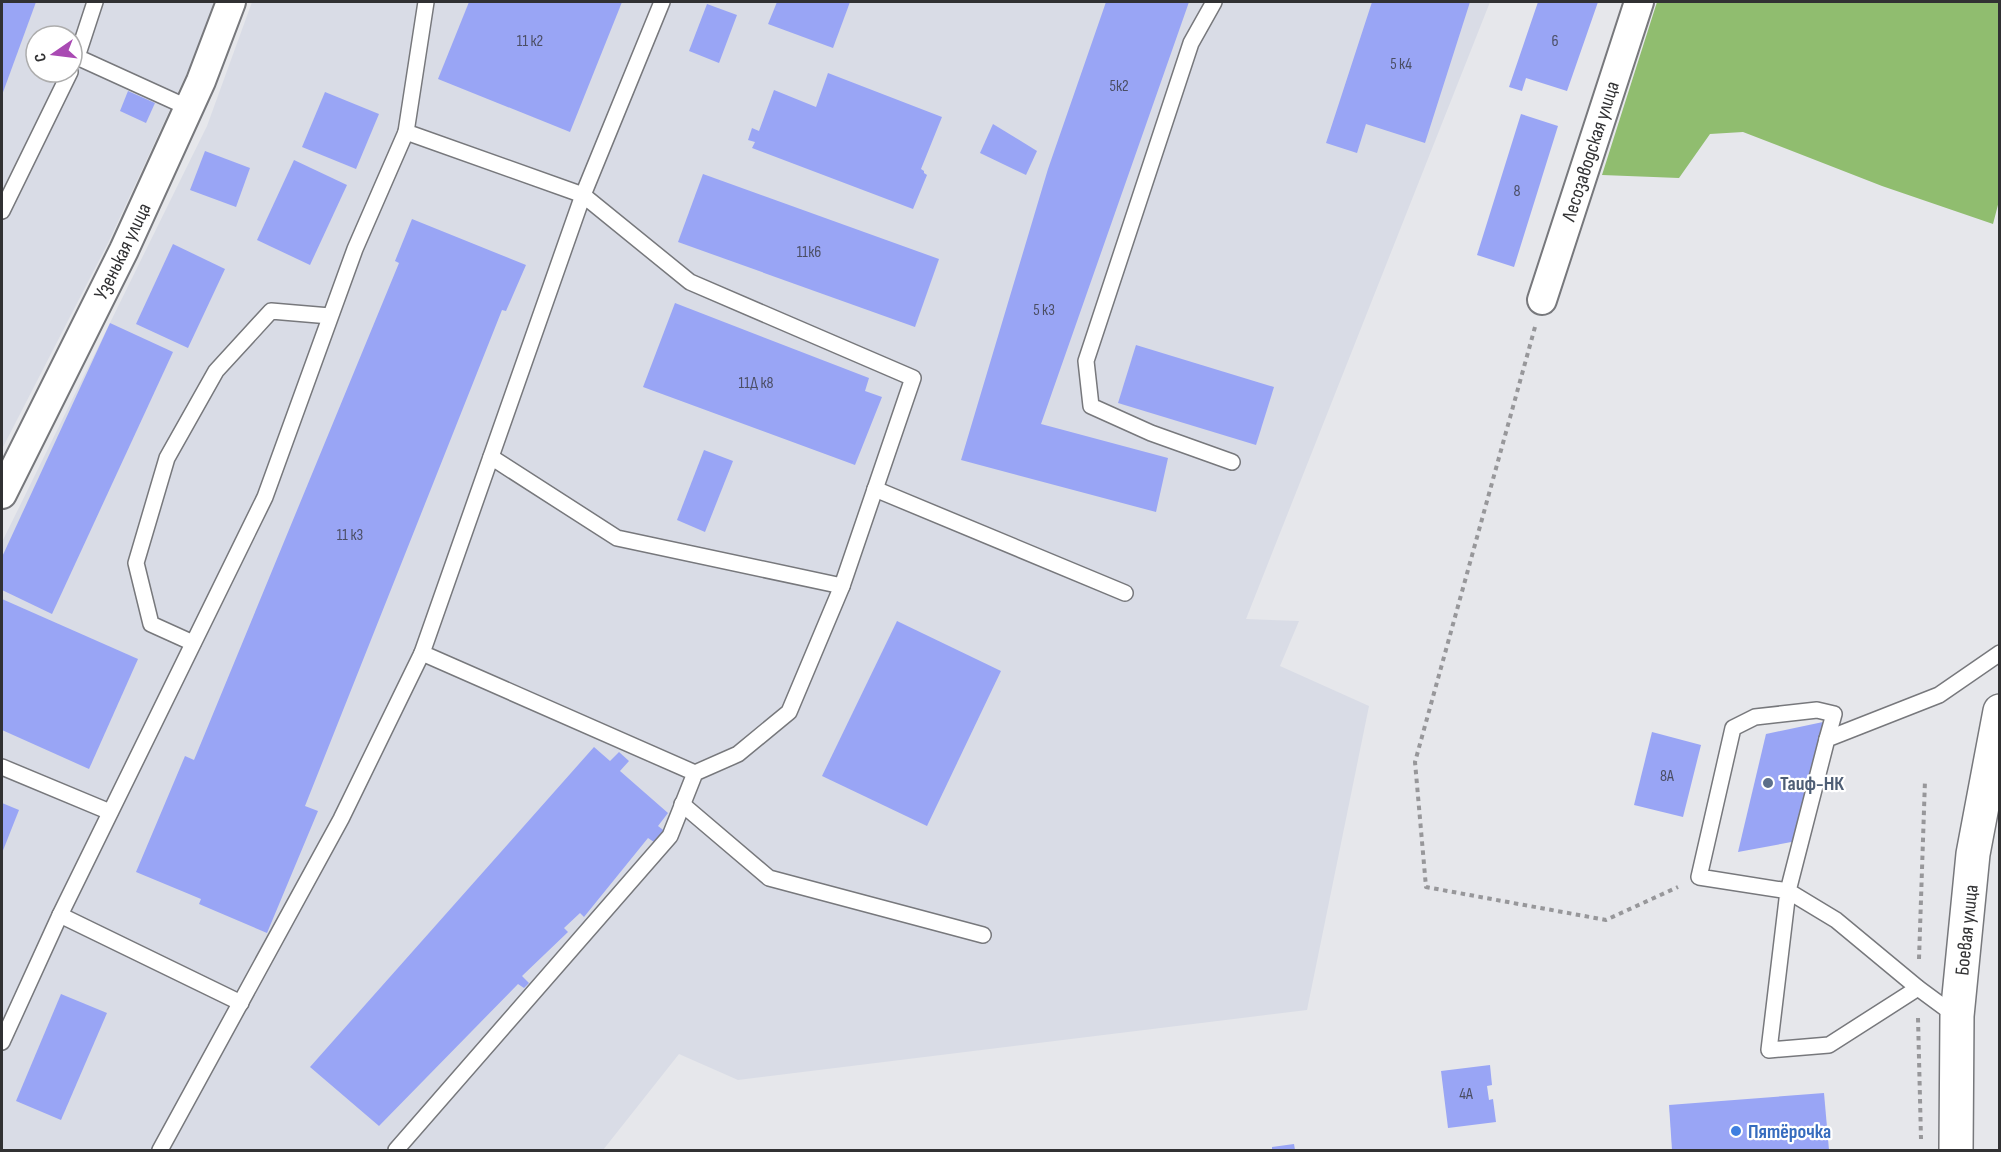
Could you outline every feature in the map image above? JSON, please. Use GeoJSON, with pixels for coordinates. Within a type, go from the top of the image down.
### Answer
{"type":"FeatureCollection","features":[{"type":"Feature","properties":{"kind":"main road","name":"Боевая улица"},"geometry":{"type":"LineString","coordinates":[[1956,1150],[1957,1016],[1973,854],[2000,711]]}},
{"type":"Feature","properties":{"kind":"street","name":"Узенькая улица"},"geometry":{"type":"LineString","coordinates":[[2,494],[124,250],[201,81],[231,2]]}},
{"type":"Feature","properties":{"kind":"street","name":"Лесозаводская улица"},"geometry":{"type":"LineString","coordinates":[[1542,300],[1639,2]]}},
{"type":"Feature","properties":{"kind":"lane"},"geometry":{"type":"LineString","coordinates":[[84,33],[95,2]]}},
{"type":"Feature","properties":{"kind":"lane"},"geometry":{"type":"LineString","coordinates":[[2,1042],[60,915],[265,497],[355,249],[406,132],[426,2]]}},
{"type":"Feature","properties":{"kind":"lane"},"geometry":{"type":"LineString","coordinates":[[160,1150],[341,819],[422,653],[583,195],[662,2]]}},
{"type":"Feature","properties":{"kind":"lane"},"geometry":{"type":"LineString","coordinates":[[1214,2],[1191,43],[1086,361],[1091,406],[1151,433],[1232,462]]}},
{"type":"Feature","properties":{"kind":"lane"},"geometry":{"type":"LineString","coordinates":[[84,66],[189,108]]}},
{"type":"Feature","properties":{"kind":"lane"},"geometry":{"type":"LineString","coordinates":[[2,211],[64,84]]}},
{"type":"Feature","properties":{"kind":"lane"},"geometry":{"type":"LineString","coordinates":[[396,1150],[670,836],[695,773],[738,754],[789,712],[842,586],[913,378],[690,282],[583,195],[406,132]]}},
{"type":"Feature","properties":{"kind":"lane"},"geometry":{"type":"LineString","coordinates":[[194,643],[151,624],[136,563],[167,458],[216,370],[271,311],[330,316]]}},
{"type":"Feature","properties":{"kind":"lane"},"geometry":{"type":"LineString","coordinates":[[491,457],[617,538],[842,586]]}},
{"type":"Feature","properties":{"kind":"lane"},"geometry":{"type":"LineString","coordinates":[[875,489],[1125,593]]}},
{"type":"Feature","properties":{"kind":"lane"},"geometry":{"type":"LineString","coordinates":[[1827,739],[1939,695],[2000,652]]}},
{"type":"Feature","properties":{"kind":"lane"},"geometry":{"type":"LineString","coordinates":[[422,653],[695,773]]}},
{"type":"Feature","properties":{"kind":"lane"},"geometry":{"type":"LineString","coordinates":[[1918,988],[1829,1045],[1769,1050],[1788,891],[1834,714],[1817,710],[1755,717],[1733,728],[1699,878],[1788,891],[1836,920],[1918,988],[1957,1016]]}},
{"type":"Feature","properties":{"kind":"lane"},"geometry":{"type":"LineString","coordinates":[[2,767],[110,812]]}},
{"type":"Feature","properties":{"kind":"lane"},"geometry":{"type":"LineString","coordinates":[[682,804],[769,878],[983,935]]}},
{"type":"Feature","properties":{"kind":"lane"},"geometry":{"type":"LineString","coordinates":[[60,915],[241,1003]]}},
{"type":"Feature","properties":{"kind":"path"},"geometry":{"type":"LineString","coordinates":[[1542,300],[1415,762],[1426,887],[1606,920],[1699,878]]}},
{"type":"Feature","properties":{"kind":"shaded area"},"geometry":{"type":"Polygon","coordinates":[[[2,2],[214,2],[198,49],[108,243],[2,449],[2,2]]]}},
{"type":"Feature","properties":{"kind":"shaded area"},"geometry":{"type":"Polygon","coordinates":[[[252,2],[1490,2],[1246,619],[1299,621],[1280,666],[1369,706],[1307,1010],[738,1080],[679,1054],[603,1150],[2,1150],[2,542],[207,126],[252,2]]]}},
{"type":"Feature","properties":{"kind":"green space"},"geometry":{"type":"Polygon","coordinates":[[[1657,2],[1999,2],[2000,197],[1993,224],[1882,186],[1743,132],[1710,134],[1679,178],[1602,175],[1657,2]]]}},
{"type":"Feature","properties":{"kind":"building"},"geometry":{"type":"Polygon","coordinates":[[[2,2],[36,2],[28,24],[24,24],[24,35],[2,95],[2,2]]]}},
{"type":"Feature","properties":{"kind":"building"},"geometry":{"type":"Polygon","coordinates":[[[469,2],[622,2],[570,132],[438,79],[469,2]]]}},
{"type":"Feature","properties":{"kind":"building"},"geometry":{"type":"Polygon","coordinates":[[[777,2],[850,2],[833,48],[768,24],[777,2]]]}},
{"type":"Feature","properties":{"kind":"building"},"geometry":{"type":"Polygon","coordinates":[[[1106,2],[1189,2],[1041,424],[1168,458],[1156,512],[961,460],[1048,169],[1106,2]]]}},
{"type":"Feature","properties":{"kind":"building"},"geometry":{"type":"Polygon","coordinates":[[[1372,2],[1470,2],[1425,143],[1366,124],[1357,153],[1326,143],[1372,2]]]}},
{"type":"Feature","properties":{"kind":"building"},"geometry":{"type":"Polygon","coordinates":[[[1538,2],[1598,2],[1567,91],[1526,78],[1522,91],[1509,87],[1538,2]]]}},
{"type":"Feature","properties":{"kind":"building"},"geometry":{"type":"Polygon","coordinates":[[[707,4],[737,15],[719,63],[689,51],[707,4]]]}},
{"type":"Feature","properties":{"kind":"building"},"geometry":{"type":"Polygon","coordinates":[[[828,73],[942,117],[921,169],[927,175],[913,209],[752,148],[755,142],[748,140],[752,128],[759,131],[774,90],[816,107],[828,73]]]}},
{"type":"Feature","properties":{"kind":"building"},"geometry":{"type":"Polygon","coordinates":[[[128,91],[155,103],[146,123],[120,111],[128,91]]]}},
{"type":"Feature","properties":{"kind":"building"},"geometry":{"type":"Polygon","coordinates":[[[325,92],[379,114],[356,169],[302,147],[325,92]]]}},
{"type":"Feature","properties":{"kind":"building"},"geometry":{"type":"Polygon","coordinates":[[[1521,114],[1558,126],[1514,267],[1477,255],[1521,114]]]}},
{"type":"Feature","properties":{"kind":"building"},"geometry":{"type":"Polygon","coordinates":[[[993,124],[1037,151],[1026,175],[980,153],[993,124]]]}},
{"type":"Feature","properties":{"kind":"building"},"geometry":{"type":"Polygon","coordinates":[[[205,151],[250,168],[236,207],[190,190],[205,151]]]}},
{"type":"Feature","properties":{"kind":"building"},"geometry":{"type":"Polygon","coordinates":[[[294,160],[347,185],[310,265],[257,240],[294,160]]]}},
{"type":"Feature","properties":{"kind":"building"},"geometry":{"type":"Polygon","coordinates":[[[703,174],[939,259],[915,327],[678,242],[703,174]]]}},
{"type":"Feature","properties":{"kind":"building"},"geometry":{"type":"Polygon","coordinates":[[[412,219],[526,265],[506,311],[502,310],[305,806],[318,811],[267,933],[199,904],[201,899],[136,872],[185,756],[194,760],[399,263],[395,261],[412,219]]]}},
{"type":"Feature","properties":{"kind":"building"},"geometry":{"type":"Polygon","coordinates":[[[173,244],[225,269],[188,348],[136,324],[173,244]]]}},
{"type":"Feature","properties":{"kind":"building"},"geometry":{"type":"Polygon","coordinates":[[[675,303],[869,378],[865,391],[882,397],[855,465],[643,387],[675,303]]]}},
{"type":"Feature","properties":{"kind":"building"},"geometry":{"type":"Polygon","coordinates":[[[110,323],[173,352],[52,614],[2,590],[2,557],[110,323]]]}},
{"type":"Feature","properties":{"kind":"building"},"geometry":{"type":"Polygon","coordinates":[[[1136,345],[1274,387],[1256,445],[1118,403],[1136,345]]]}},
{"type":"Feature","properties":{"kind":"building"},"geometry":{"type":"Polygon","coordinates":[[[704,450],[733,461],[705,532],[677,520],[704,450]]]}},
{"type":"Feature","properties":{"kind":"building"},"geometry":{"type":"Polygon","coordinates":[[[2,599],[138,659],[89,769],[2,730],[2,599]]]}},
{"type":"Feature","properties":{"kind":"building"},"geometry":{"type":"Polygon","coordinates":[[[897,621],[1001,671],[927,826],[822,776],[897,621]]]}},
{"type":"Feature","properties":{"kind":"building"},"geometry":{"type":"Polygon","coordinates":[[[1823,722],[1802,840],[1738,852],[1766,734],[1823,722]]]}},
{"type":"Feature","properties":{"kind":"building"},"geometry":{"type":"Polygon","coordinates":[[[1652,732],[1701,745],[1683,817],[1634,805],[1652,732]]]}},
{"type":"Feature","properties":{"kind":"building"},"geometry":{"type":"Polygon","coordinates":[[[594,747],[610,761],[619,752],[629,761],[620,771],[668,813],[658,826],[666,832],[657,844],[648,838],[584,917],[580,913],[564,928],[568,932],[522,976],[529,983],[524,988],[518,984],[379,1126],[310,1067],[594,747]]]}},
{"type":"Feature","properties":{"kind":"building"},"geometry":{"type":"Polygon","coordinates":[[[2,803],[19,810],[2,853],[2,803]]]}},
{"type":"Feature","properties":{"kind":"building"},"geometry":{"type":"Polygon","coordinates":[[[61,994],[107,1013],[61,1120],[16,1101],[61,994]]]}},
{"type":"Feature","properties":{"kind":"building"},"geometry":{"type":"Polygon","coordinates":[[[1490,1065],[1492,1085],[1487,1086],[1489,1100],[1493,1099],[1496,1122],[1448,1128],[1441,1071],[1490,1065]]]}},
{"type":"Feature","properties":{"kind":"building"},"geometry":{"type":"Polygon","coordinates":[[[1824,1093],[1829,1150],[1672,1150],[1669,1105],[1824,1093]]]}},
{"type":"Feature","properties":{"kind":"building"},"geometry":{"type":"Polygon","coordinates":[[[1294,1144],[1295,1150],[1272,1150],[1272,1147],[1294,1144]]]}},
{"type":"Feature","properties":{"kind":"place","name":"Таиф-НК"},"geometry":{"type":"Point","coordinates":[1768,783]}},
{"type":"Feature","properties":{"kind":"place","name":"Пятёрочка"},"geometry":{"type":"Point","coordinates":[1736,1131]}}]}
